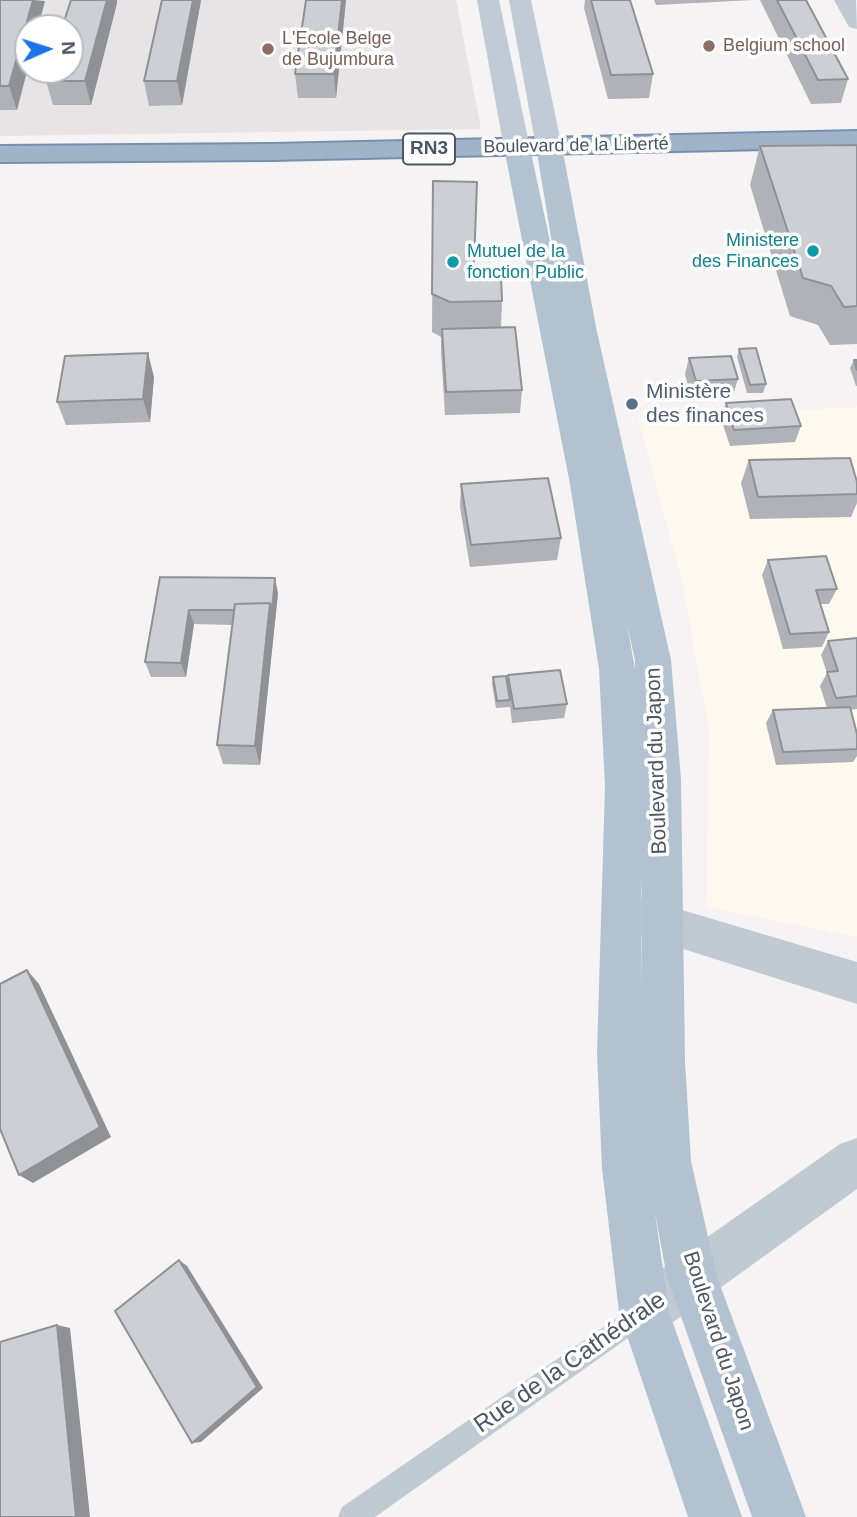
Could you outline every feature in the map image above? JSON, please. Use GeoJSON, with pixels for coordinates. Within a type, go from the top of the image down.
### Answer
{"type":"FeatureCollection","features":[{"type":"Feature","properties":{"kind":"highway","name":"Boulevard de la Liberté"},"geometry":{"type":"LineString","coordinates":[[0,154],[533,147],[857,139]]}},
{"type":"Feature","properties":{"kind":"main road","name":"Boulevard du Japon"},"geometry":{"type":"LineString","coordinates":[[488,0],[533,147],[582,332],[624,603],[617,670],[625,774],[618,1053],[625,1168],[644,1312],[715,1517]]}},
{"type":"Feature","properties":{"kind":"main road","name":"Boulevard du Japon"},"geometry":{"type":"LineString","coordinates":[[520,0],[533,147]]}},
{"type":"Feature","properties":{"kind":"main road","name":"Boulevard du Japon"},"geometry":{"type":"LineString","coordinates":[[624,603],[653,660],[659,717],[662,779],[661,923],[668,1161],[692,1277],[779,1517]]}},
{"type":"Feature","properties":{"kind":"street"},"geometry":{"type":"LineString","coordinates":[[845,0],[857,22]]}},
{"type":"Feature","properties":{"kind":"street"},"geometry":{"type":"LineString","coordinates":[[620,910],[857,983]]}},
{"type":"Feature","properties":{"kind":"street","name":"Rue de la Cathédrale"},"geometry":{"type":"LineString","coordinates":[[644,1312],[857,1161]]}},
{"type":"Feature","properties":{"kind":"lane","name":"Rue de la Cathédrale"},"geometry":{"type":"LineString","coordinates":[[352,1517],[644,1312]]}},
{"type":"Feature","properties":{"kind":"shaded area","name":"L'Ecole Belge de Bujumbura"},"geometry":{"type":"Polygon","coordinates":[[[0,0],[456,0],[481,129],[0,136],[0,0]]]}},
{"type":"Feature","properties":{"kind":"shaded area"},"geometry":{"type":"Polygon","coordinates":[[[857,407],[857,937],[706,907],[709,731],[682,581],[638,418],[857,407]]]}},
{"type":"Feature","properties":{"kind":"building"},"geometry":{"type":"Polygon","coordinates":[[[0,0],[33,0],[29,14],[14,14],[14,68],[9,86],[0,86],[0,0]]]}},
{"type":"Feature","properties":{"kind":"building"},"geometry":{"type":"Polygon","coordinates":[[[71,0],[107,0],[85,81],[84,14],[66,14],[71,0]]]}},
{"type":"Feature","properties":{"kind":"building"},"geometry":{"type":"Polygon","coordinates":[[[162,0],[193,0],[177,81],[144,81],[162,0]]]}},
{"type":"Feature","properties":{"kind":"building"},"geometry":{"type":"Polygon","coordinates":[[[306,0],[342,0],[334,74],[295,74],[306,0]]]}},
{"type":"Feature","properties":{"kind":"building"},"geometry":{"type":"Polygon","coordinates":[[[591,0],[630,0],[653,74],[611,75],[591,0]]]}},
{"type":"Feature","properties":{"kind":"building"},"geometry":{"type":"Polygon","coordinates":[[[777,0],[806,0],[848,79],[818,80],[777,0]]]}},
{"type":"Feature","properties":{"kind":"building"},"geometry":{"type":"Polygon","coordinates":[[[857,145],[857,306],[844,307],[831,286],[803,278],[760,146],[857,145]]]}},
{"type":"Feature","properties":{"kind":"building"},"geometry":{"type":"Polygon","coordinates":[[[433,181],[477,182],[474,264],[489,275],[501,276],[502,301],[450,302],[432,294],[433,181]]]}},
{"type":"Feature","properties":{"kind":"building"},"geometry":{"type":"Polygon","coordinates":[[[515,327],[522,390],[446,392],[442,329],[515,327]]]}},
{"type":"Feature","properties":{"kind":"building"},"geometry":{"type":"Polygon","coordinates":[[[756,348],[766,384],[750,385],[739,349],[756,348]]]}},
{"type":"Feature","properties":{"kind":"building"},"geometry":{"type":"Polygon","coordinates":[[[148,353],[143,399],[57,402],[65,356],[148,353]]]}},
{"type":"Feature","properties":{"kind":"building"},"geometry":{"type":"Polygon","coordinates":[[[731,356],[738,379],[696,381],[689,358],[731,356]]]}},
{"type":"Feature","properties":{"kind":"building"},"geometry":{"type":"Polygon","coordinates":[[[791,399],[801,426],[734,430],[726,403],[791,399]]]}},
{"type":"Feature","properties":{"kind":"building"},"geometry":{"type":"Polygon","coordinates":[[[850,458],[857,482],[857,494],[758,497],[749,460],[850,458]]]}},
{"type":"Feature","properties":{"kind":"building"},"geometry":{"type":"Polygon","coordinates":[[[548,478],[561,538],[471,545],[461,484],[548,478]]]}},
{"type":"Feature","properties":{"kind":"building"},"geometry":{"type":"Polygon","coordinates":[[[826,556],[837,589],[816,590],[829,632],[790,634],[768,560],[826,556]]]}},
{"type":"Feature","properties":{"kind":"building"},"geometry":{"type":"Polygon","coordinates":[[[160,577],[275,578],[272,610],[270,603],[235,604],[234,610],[189,610],[181,663],[145,662],[160,577]]]}},
{"type":"Feature","properties":{"kind":"building"},"geometry":{"type":"Polygon","coordinates":[[[270,603],[255,746],[217,745],[235,604],[270,603]]]}},
{"type":"Feature","properties":{"kind":"building"},"geometry":{"type":"Polygon","coordinates":[[[857,638],[857,696],[836,698],[827,672],[838,671],[828,641],[857,638]]]}},
{"type":"Feature","properties":{"kind":"building"},"geometry":{"type":"Polygon","coordinates":[[[560,670],[567,704],[514,709],[508,675],[560,670]]]}},
{"type":"Feature","properties":{"kind":"building"},"geometry":{"type":"Polygon","coordinates":[[[506,676],[510,700],[497,701],[493,677],[506,676]]]}},
{"type":"Feature","properties":{"kind":"building"},"geometry":{"type":"Polygon","coordinates":[[[850,707],[857,734],[857,749],[783,752],[773,710],[850,707]]]}},
{"type":"Feature","properties":{"kind":"building"},"geometry":{"type":"Polygon","coordinates":[[[27,970],[100,1127],[19,1175],[0,1129],[0,984],[27,970]]]}},
{"type":"Feature","properties":{"kind":"building"},"geometry":{"type":"Polygon","coordinates":[[[179,1260],[257,1387],[192,1443],[115,1311],[179,1260]]]}},
{"type":"Feature","properties":{"kind":"building"},"geometry":{"type":"Polygon","coordinates":[[[57,1325],[76,1517],[0,1517],[0,1342],[57,1325]]]}},
{"type":"Feature","properties":{"kind":"place","name":"Belgium school"},"geometry":{"type":"Point","coordinates":[709,46]}},
{"type":"Feature","properties":{"kind":"place","name":"L'Ecole Belge de Bujumbura"},"geometry":{"type":"Point","coordinates":[268,49]}},
{"type":"Feature","properties":{"kind":"place","name":"Ministere des Finances"},"geometry":{"type":"Point","coordinates":[813,251]}},
{"type":"Feature","properties":{"kind":"place","name":"Mutuel de la fonction Public"},"geometry":{"type":"Point","coordinates":[453,262]}},
{"type":"Feature","properties":{"kind":"place","name":"Ministère des finances"},"geometry":{"type":"Point","coordinates":[632,404]}}]}
